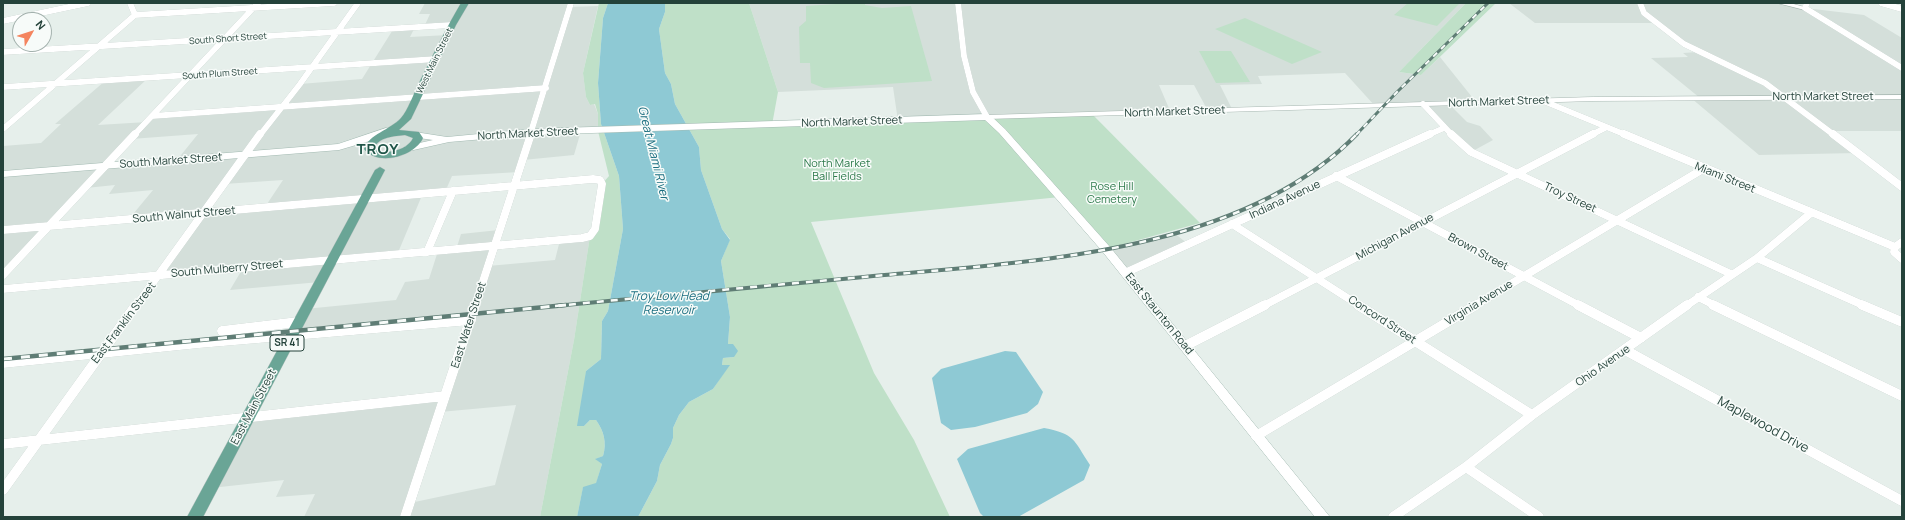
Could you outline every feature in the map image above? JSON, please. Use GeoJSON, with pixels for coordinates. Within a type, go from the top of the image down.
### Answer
{"type":"FeatureCollection","features":[{"type":"Feature","properties":{"kind":"main road","name":"West Main Street"},"geometry":{"type":"LineString","coordinates":[[403,122],[437,59],[452,25],[465,3]]}},
{"type":"Feature","properties":{"kind":"main road","name":"North Market Street"},"geometry":{"type":"LineString","coordinates":[[449,138],[531,132],[987,118]]}},
{"type":"Feature","properties":{"kind":"main road","name":"East Staunton Road"},"geometry":{"type":"LineString","coordinates":[[987,118],[1055,191],[1125,273],[1186,346],[1256,436],[1323,517]]}},
{"type":"Feature","properties":{"kind":"main road"},"geometry":{"type":"LineString","coordinates":[[403,122],[417,134],[417,141],[380,170],[377,166],[373,152],[370,149],[370,145],[403,122]]}},
{"type":"Feature","properties":{"kind":"main road"},"geometry":{"type":"LineString","coordinates":[[364,141],[403,122]]}},
{"type":"Feature","properties":{"kind":"main road"},"geometry":{"type":"LineString","coordinates":[[339,147],[399,132],[449,138]]}},
{"type":"Feature","properties":{"kind":"main road"},"geometry":{"type":"LineString","coordinates":[[339,147],[388,154],[403,152],[449,138]]}},
{"type":"Feature","properties":{"kind":"main road","name":"South Market Street"},"geometry":{"type":"LineString","coordinates":[[3,174],[339,147]]}},
{"type":"Feature","properties":{"kind":"main road","name":"East Main Street"},"geometry":{"type":"LineString","coordinates":[[195,517],[250,417],[291,335],[380,170]]}},
{"type":"Feature","properties":{"kind":"street"},"geometry":{"type":"LineString","coordinates":[[3,21],[88,3]]}},
{"type":"Feature","properties":{"kind":"street"},"geometry":{"type":"LineString","coordinates":[[130,3],[135,15]]}},
{"type":"Feature","properties":{"kind":"street"},"geometry":{"type":"LineString","coordinates":[[4,127],[135,15],[256,5],[334,3]]}},
{"type":"Feature","properties":{"kind":"street","name":"East Franklin Street"},"geometry":{"type":"LineString","coordinates":[[3,490],[101,353],[204,214],[244,155],[338,32],[358,3]]}},
{"type":"Feature","properties":{"kind":"street","name":"East Water Street"},"geometry":{"type":"LineString","coordinates":[[405,517],[546,88],[571,3]]}},
{"type":"Feature","properties":{"kind":"street"},"geometry":{"type":"LineString","coordinates":[[958,3],[964,56],[973,92],[987,118]]}},
{"type":"Feature","properties":{"kind":"street"},"geometry":{"type":"LineString","coordinates":[[1640,3],[1644,13],[1684,44],[1765,83],[1902,187]]}},
{"type":"Feature","properties":{"kind":"street"},"geometry":{"type":"LineString","coordinates":[[1780,3],[1806,6],[1902,68]]}},
{"type":"Feature","properties":{"kind":"street"},"geometry":{"type":"LineString","coordinates":[[1881,3],[1902,9]]}},
{"type":"Feature","properties":{"kind":"street"},"geometry":{"type":"LineString","coordinates":[[3,275],[51,226],[222,39],[256,5]]}},
{"type":"Feature","properties":{"kind":"street","name":"South Short Street"},"geometry":{"type":"LineString","coordinates":[[3,52],[452,25]]}},
{"type":"Feature","properties":{"kind":"street","name":"South Plum Street"},"geometry":{"type":"LineString","coordinates":[[3,87],[437,59]]}},
{"type":"Feature","properties":{"kind":"street"},"geometry":{"type":"LineString","coordinates":[[152,116],[546,88]]}},
{"type":"Feature","properties":{"kind":"street","name":"North Market Street"},"geometry":{"type":"LineString","coordinates":[[987,118],[1541,100],[1902,97]]}},
{"type":"Feature","properties":{"kind":"street","name":"Miami Street"},"geometry":{"type":"LineString","coordinates":[[1541,100],[1811,213],[1899,245],[1894,252],[1902,259]]}},
{"type":"Feature","properties":{"kind":"street","name":"Troy Street"},"geometry":{"type":"LineString","coordinates":[[1423,104],[1444,128],[1471,152],[1731,274]]}},
{"type":"Feature","properties":{"kind":"street","name":"Indiana Avenue"},"geometry":{"type":"LineString","coordinates":[[1125,273],[1444,128]]}},
{"type":"Feature","properties":{"kind":"street","name":"Michigan Avenue"},"geometry":{"type":"LineString","coordinates":[[1186,346],[1605,128]]}},
{"type":"Feature","properties":{"kind":"street","name":"Virginia Avenue"},"geometry":{"type":"LineString","coordinates":[[1256,436],[1703,169]]}},
{"type":"Feature","properties":{"kind":"street","name":"Brown Street"},"geometry":{"type":"LineString","coordinates":[[1336,176],[1641,338]]}},
{"type":"Feature","properties":{"kind":"street","name":"South Walnut Street"},"geometry":{"type":"LineString","coordinates":[[3,230],[204,214],[364,198],[593,179],[600,180],[602,184],[595,229],[590,236]]}},
{"type":"Feature","properties":{"kind":"street"},"geometry":{"type":"LineString","coordinates":[[428,252],[453,191]]}},
{"type":"Feature","properties":{"kind":"street","name":"Ohio Avenue"},"geometry":{"type":"LineString","coordinates":[[1393,517],[1466,467],[1532,416],[1698,297],[1757,258],[1811,213]]}},
{"type":"Feature","properties":{"kind":"street","name":"Concord Street"},"geometry":{"type":"LineString","coordinates":[[1232,224],[1532,416]]}},
{"type":"Feature","properties":{"kind":"street","name":"South Mulberry Street"},"geometry":{"type":"LineString","coordinates":[[3,289],[331,261],[590,236]]}},
{"type":"Feature","properties":{"kind":"street"},"geometry":{"type":"LineString","coordinates":[[1757,258],[1902,322]]}},
{"type":"Feature","properties":{"kind":"street"},"geometry":{"type":"LineString","coordinates":[[1698,297],[1902,396]]}},
{"type":"Feature","properties":{"kind":"street"},"geometry":{"type":"LineString","coordinates":[[3,363],[291,335],[471,320]]}},
{"type":"Feature","properties":{"kind":"street"},"geometry":{"type":"LineString","coordinates":[[222,331],[298,322]]}},
{"type":"Feature","properties":{"kind":"street","name":"Maplewood Drive"},"geometry":{"type":"LineString","coordinates":[[1625,350],[1902,501]]}},
{"type":"Feature","properties":{"kind":"street"},"geometry":{"type":"LineString","coordinates":[[3,444],[445,396]]}},
{"type":"Feature","properties":{"kind":"street"},"geometry":{"type":"LineString","coordinates":[[1466,467],[1539,517]]}},
{"type":"Feature","properties":{"kind":"shaded area"},"geometry":{"type":"Polygon","coordinates":[[[425,3],[571,3],[570,7],[598,6],[583,73],[586,97],[590,105],[594,104],[598,114],[598,131],[581,131],[574,155],[523,160],[519,172],[452,176],[445,192],[423,193],[397,255],[331,261],[320,282],[230,290],[243,268],[160,275],[203,214],[129,219],[153,190],[109,194],[115,185],[86,188],[3,275],[3,146],[41,143],[61,124],[55,124],[105,81],[147,79],[98,125],[147,122],[152,116],[281,108],[300,84],[362,79],[394,28],[415,27],[410,37],[448,35],[452,26],[424,27],[430,14],[419,14],[425,3]],[[198,134],[131,139],[107,166],[177,160],[198,134]],[[283,180],[224,184],[204,213],[265,207],[283,180]]]}},
{"type":"Feature","properties":{"kind":"shaded area"},"geometry":{"type":"Polygon","coordinates":[[[749,3],[1466,3],[1399,72],[1421,75],[1440,57],[1476,102],[1449,104],[1467,122],[1480,126],[1493,140],[1471,152],[1423,104],[1375,106],[1345,73],[1258,76],[1262,84],[1220,85],[1233,111],[1208,111],[1194,85],[1159,85],[1171,113],[898,121],[893,87],[778,92],[749,3]]]}},
{"type":"Feature","properties":{"kind":"shaded area"},"geometry":{"type":"Polygon","coordinates":[[[1509,3],[1780,3],[1805,8],[1864,15],[1902,38],[1902,131],[1829,131],[1857,153],[1759,155],[1691,98],[1700,98],[1651,58],[1688,57],[1683,53],[1698,52],[1656,23],[1535,23],[1509,3]]]}},
{"type":"Feature","properties":{"kind":"shaded area"},"geometry":{"type":"Polygon","coordinates":[[[499,230],[488,266],[555,260],[560,240],[590,236],[574,340],[540,517],[304,517],[315,494],[276,497],[284,480],[211,488],[250,417],[445,396],[473,313],[295,329],[305,309],[396,300],[405,282],[429,279],[438,251],[456,250],[461,234],[499,230]],[[516,405],[440,412],[410,503],[495,485],[516,405]]]}},
{"type":"Feature","properties":{"kind":"shaded area"},"geometry":{"type":"Polygon","coordinates":[[[1173,232],[1188,244],[1125,273],[1106,249],[1173,232]]]}},
{"type":"Feature","properties":{"kind":"green space"},"geometry":{"type":"Polygon","coordinates":[[[599,3],[608,3],[603,18],[598,83],[601,124],[619,176],[623,229],[608,311],[602,321],[601,359],[586,371],[584,426],[590,420],[596,420],[601,428],[605,446],[603,456],[596,459],[602,464],[596,484],[583,488],[577,517],[540,517],[574,340],[590,236],[602,184],[609,176],[598,131],[598,114],[595,104],[590,105],[586,97],[583,73],[599,3]]]}},
{"type":"Feature","properties":{"kind":"green space"},"geometry":{"type":"Polygon","coordinates":[[[665,3],[749,3],[778,92],[772,125],[1093,115],[1200,223],[1106,249],[1060,197],[811,222],[874,373],[914,440],[950,517],[638,517],[657,481],[660,465],[671,444],[673,438],[673,428],[679,415],[689,402],[713,389],[729,365],[722,365],[723,358],[734,357],[728,344],[730,317],[721,261],[730,239],[722,229],[701,170],[699,147],[675,104],[671,84],[665,73],[659,29],[665,12],[665,3]]]}},
{"type":"Feature","properties":{"kind":"green space"},"geometry":{"type":"Polygon","coordinates":[[[865,3],[865,5],[882,8],[911,6],[932,81],[824,88],[811,83],[810,63],[800,63],[799,27],[806,21],[806,6],[865,3]]]}},
{"type":"Feature","properties":{"kind":"green space"},"geometry":{"type":"Polygon","coordinates":[[[1408,3],[1460,3],[1437,26],[1394,15],[1408,3]]]}},
{"type":"Feature","properties":{"kind":"green space"},"geometry":{"type":"Polygon","coordinates":[[[1466,3],[1496,3],[1421,75],[1399,72],[1466,3]]]}},
{"type":"Feature","properties":{"kind":"green space"},"geometry":{"type":"Polygon","coordinates":[[[1245,18],[1322,52],[1292,64],[1215,29],[1245,18]]]}},
{"type":"Feature","properties":{"kind":"green space"},"geometry":{"type":"Polygon","coordinates":[[[1199,51],[1231,51],[1250,82],[1216,83],[1199,51]]]}},
{"type":"Feature","properties":{"kind":"water","name":"Troy Low Head Reservoir"},"geometry":{"type":"Polygon","coordinates":[[[608,3],[665,3],[665,12],[659,29],[665,73],[671,84],[675,104],[699,147],[701,170],[722,229],[730,240],[721,261],[730,317],[728,344],[733,344],[738,351],[734,357],[723,358],[722,365],[730,365],[713,389],[689,402],[679,415],[673,428],[673,438],[671,444],[660,465],[657,481],[638,517],[577,517],[583,487],[596,483],[602,464],[595,459],[603,456],[605,446],[601,428],[596,420],[590,420],[584,426],[577,426],[586,371],[601,359],[602,321],[608,311],[623,229],[619,176],[601,124],[598,83],[603,18],[608,3]]]}},
{"type":"Feature","properties":{"kind":"water"},"geometry":{"type":"Polygon","coordinates":[[[1005,351],[1016,352],[1043,392],[1038,404],[1027,413],[975,427],[951,430],[941,423],[932,378],[941,369],[1005,351]]]}},
{"type":"Feature","properties":{"kind":"water"},"geometry":{"type":"Polygon","coordinates":[[[1044,428],[1068,435],[1076,443],[1090,465],[1084,480],[1018,517],[984,517],[980,513],[957,459],[968,449],[1044,428]]]}},
{"type":"Feature","properties":{"kind":"railway"},"geometry":{"type":"LineString","coordinates":[[1357,134],[1397,92],[1488,3]]}},
{"type":"Feature","properties":{"kind":"railway"},"geometry":{"type":"LineString","coordinates":[[555,306],[991,265],[1058,257],[1126,246],[1191,229],[1252,206],[1308,175],[1357,134]]}},
{"type":"Feature","properties":{"kind":"railway"},"geometry":{"type":"LineString","coordinates":[[3,359],[566,305]]}},
{"type":"Feature","properties":{"kind":"district","name":"TROY"},"geometry":{"type":"Point","coordinates":[378,150]}},
{"type":"Feature","properties":{"kind":"water label","name":"Great Miami River"},"geometry":{"type":"Point","coordinates":[653,153]}},
{"type":"Feature","properties":{"kind":"park label","name":"North Market Ball Fields"},"geometry":{"type":"Point","coordinates":[837,170]}},
{"type":"Feature","properties":{"kind":"park label","name":"Rose Hill Cemetery"},"geometry":{"type":"Point","coordinates":[1112,193]}}]}
